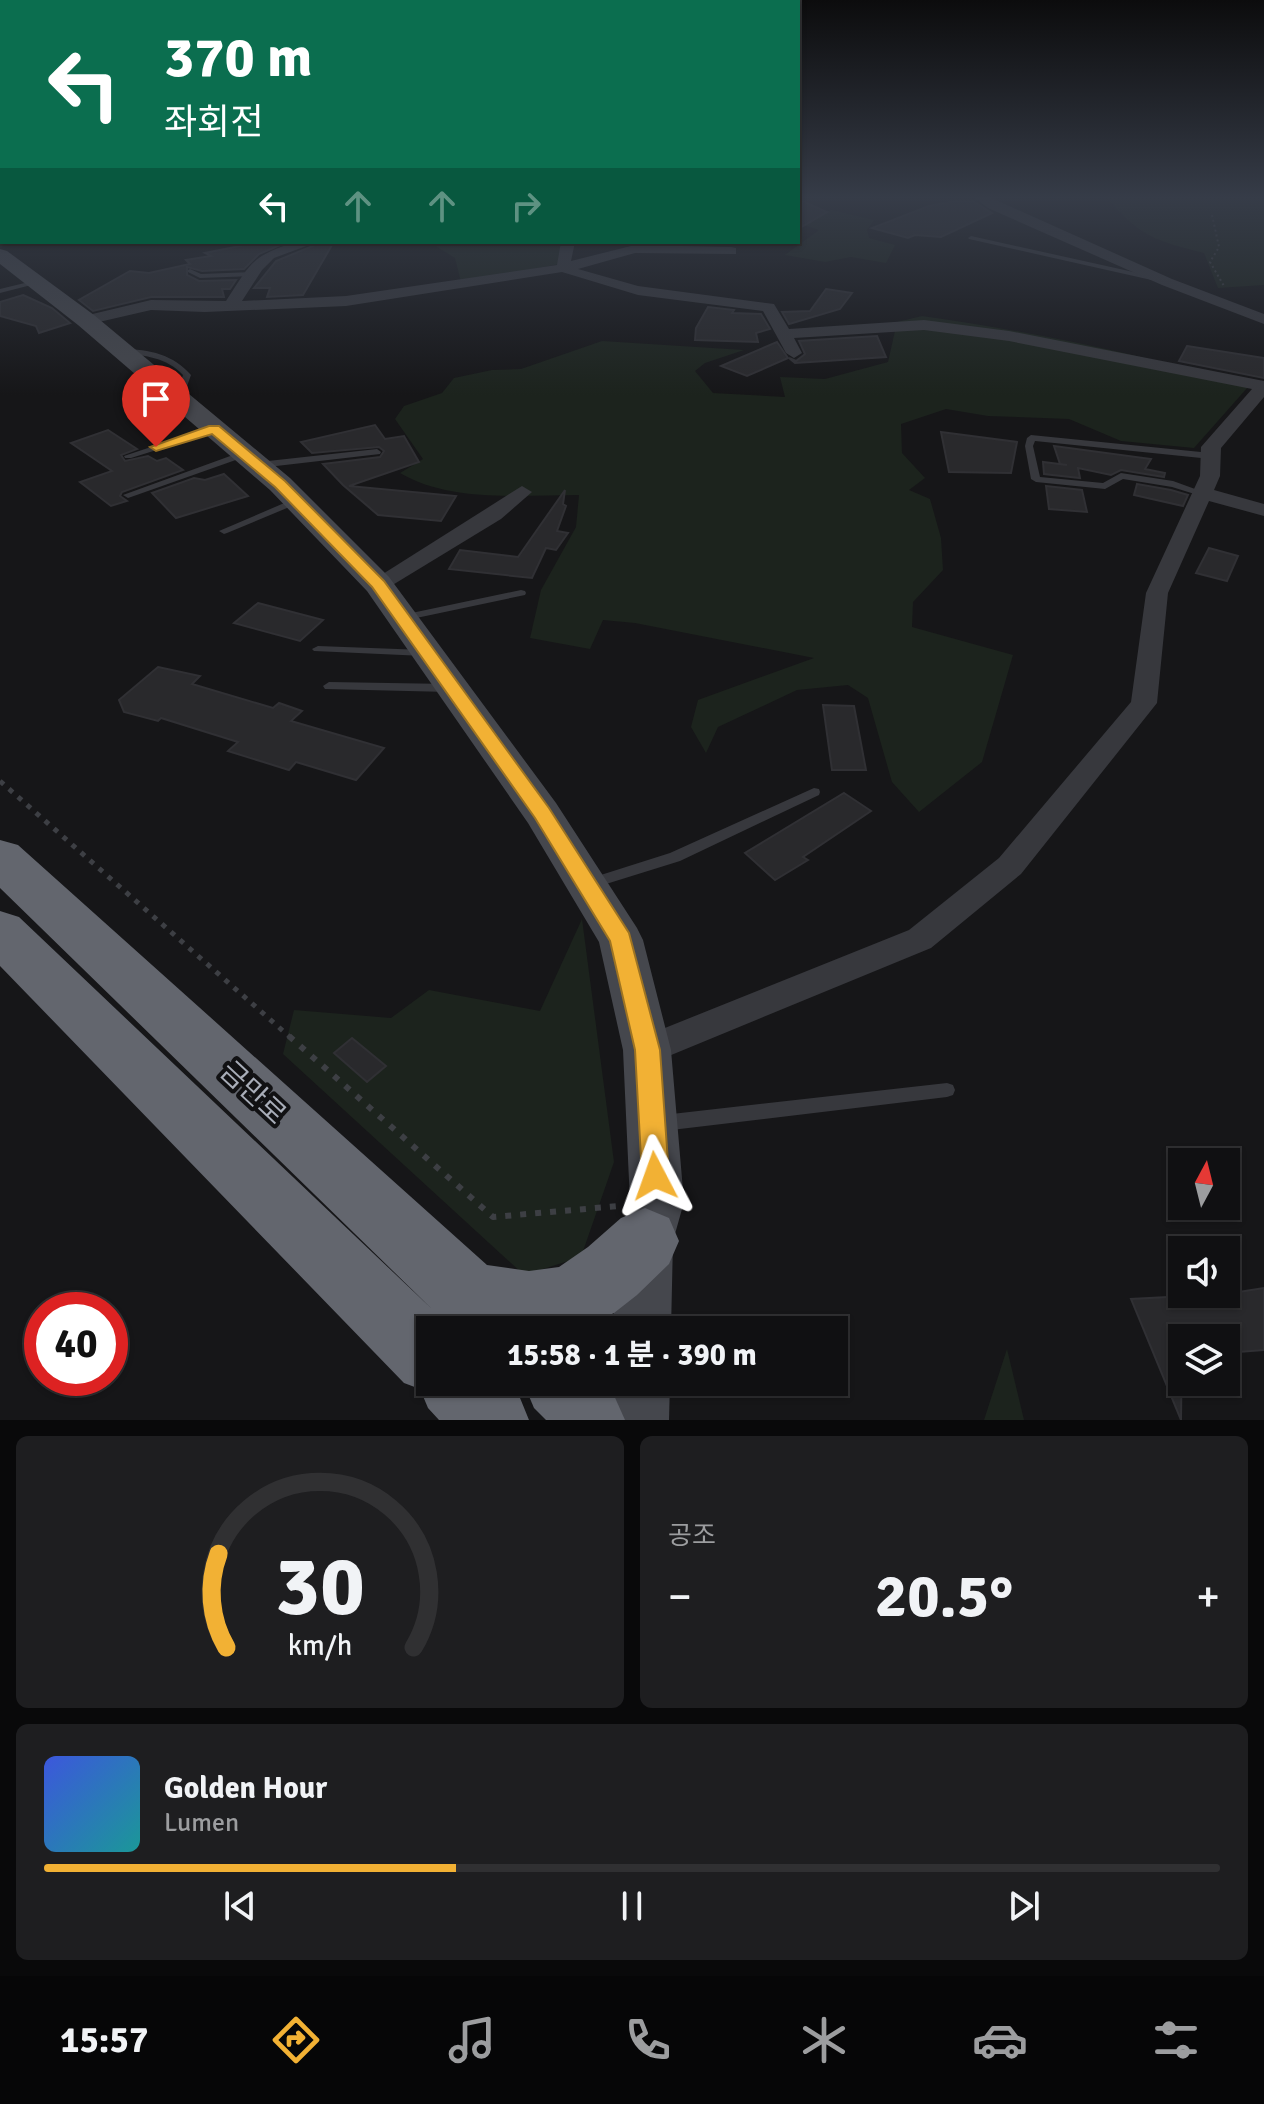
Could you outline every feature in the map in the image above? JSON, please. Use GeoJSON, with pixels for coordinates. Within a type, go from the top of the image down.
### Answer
{"type":"FeatureCollection","features":[{"type":"Feature","properties":{"kind":"highway","name":"금만로"},"geometry":{"type":"LineString","coordinates":[[0,858],[393,1222],[485,1314]]}},
{"type":"Feature","properties":{"kind":"highway"},"geometry":{"type":"LineString","coordinates":[[0,932],[416,1343]]}},
{"type":"Feature","properties":{"kind":"highway"},"geometry":{"type":"LineString","coordinates":[[485,1314],[546,1305],[574,1297],[608,1277],[651,1221]]}},
{"type":"Feature","properties":{"kind":"highway"},"geometry":{"type":"LineString","coordinates":[[468,1396],[491,1420]]}},
{"type":"Feature","properties":{"kind":"highway"},"geometry":{"type":"LineString","coordinates":[[575,1396],[587,1420]]}},
{"type":"Feature","properties":{"kind":"street"},"geometry":{"type":"LineString","coordinates":[[10,262],[86,320],[250,460],[296,501],[378,584],[542,813],[621,940],[647,1050],[652,1125],[651,1221],[643,1316]]}},
{"type":"Feature","properties":{"kind":"street"},"geometry":{"type":"LineString","coordinates":[[231,306],[262,262]]}},
{"type":"Feature","properties":{"kind":"street"},"geometry":{"type":"LineString","coordinates":[[563,268],[564,262]]}},
{"type":"Feature","properties":{"kind":"street"},"geometry":{"type":"LineString","coordinates":[[86,320],[151,305],[231,306],[346,301],[585,262]]}},
{"type":"Feature","properties":{"kind":"street"},"geometry":{"type":"LineString","coordinates":[[1122,262],[1264,319]]}},
{"type":"Feature","properties":{"kind":"street"},"geometry":{"type":"LineString","coordinates":[[563,268],[594,281],[641,293],[769,307],[794,353]]}},
{"type":"Feature","properties":{"kind":"street"},"geometry":{"type":"LineString","coordinates":[[647,1050],[920,939],[1010,866],[1144,703],[1157,593],[1210,476],[1211,447],[1263,385],[1009,336],[924,325],[783,334]]}},
{"type":"Feature","properties":{"kind":"street"},"geometry":{"type":"LineString","coordinates":[[378,584],[494,515],[522,492]]}},
{"type":"Feature","properties":{"kind":"street"},"geometry":{"type":"LineString","coordinates":[[1201,493],[1264,510]]}},
{"type":"Feature","properties":{"kind":"street"},"geometry":{"type":"LineString","coordinates":[[638,1420],[639,1396]]}},
{"type":"Feature","properties":{"kind":"lane"},"geometry":{"type":"LineString","coordinates":[[1079,262],[1167,282]]}},
{"type":"Feature","properties":{"kind":"lane"},"geometry":{"type":"LineString","coordinates":[[227,264],[233,269],[254,271]]}},
{"type":"Feature","properties":{"kind":"lane"},"geometry":{"type":"LineString","coordinates":[[190,271],[200,276],[254,271]]}},
{"type":"Feature","properties":{"kind":"lane"},"geometry":{"type":"LineString","coordinates":[[0,291],[37,282]]}},
{"type":"Feature","properties":{"kind":"lane"},"geometry":{"type":"LineString","coordinates":[[128,456],[214,429]]}},
{"type":"Feature","properties":{"kind":"lane"},"geometry":{"type":"LineString","coordinates":[[1201,493],[1173,484],[1121,476],[1105,486],[1036,479],[1029,446],[1031,438],[1211,456]]}},
{"type":"Feature","properties":{"kind":"lane"},"geometry":{"type":"LineString","coordinates":[[128,495],[250,460],[377,452]]}},
{"type":"Feature","properties":{"kind":"lane"},"geometry":{"type":"LineString","coordinates":[[224,531],[296,501]]}},
{"type":"Feature","properties":{"kind":"lane"},"geometry":{"type":"LineString","coordinates":[[402,618],[521,593]]}},
{"type":"Feature","properties":{"kind":"lane"},"geometry":{"type":"LineString","coordinates":[[318,649],[427,653]]}},
{"type":"Feature","properties":{"kind":"lane"},"geometry":{"type":"LineString","coordinates":[[329,686],[453,688]]}},
{"type":"Feature","properties":{"kind":"lane"},"geometry":{"type":"LineString","coordinates":[[587,885],[675,857],[814,792]]}},
{"type":"Feature","properties":{"kind":"lane"},"geometry":{"type":"LineString","coordinates":[[652,1125],[947,1090]]}},
{"type":"Feature","properties":{"kind":"path"},"geometry":{"type":"LineString","coordinates":[[1205,297],[1226,289],[1210,262]]}},
{"type":"Feature","properties":{"kind":"path"},"geometry":{"type":"LineString","coordinates":[[0,781],[493,1217],[651,1221]]}},
{"type":"Feature","properties":{"kind":"shaded area"},"geometry":{"type":"Polygon","coordinates":[[[456,262],[560,262],[560,264],[461,282],[456,262]]]}},
{"type":"Feature","properties":{"kind":"shaded area"},"geometry":{"type":"Polygon","coordinates":[[[1208,262],[1264,262],[1264,285],[1218,288],[1208,262]]]}},
{"type":"Feature","properties":{"kind":"shaded area"},"geometry":{"type":"Polygon","coordinates":[[[922,316],[1086,345],[1248,387],[1194,448],[1121,441],[1069,419],[988,416],[946,409],[901,424],[902,453],[925,478],[909,490],[930,499],[941,538],[943,570],[913,602],[912,627],[1013,655],[982,762],[919,812],[892,782],[868,698],[848,685],[797,690],[718,727],[706,753],[691,727],[698,700],[814,658],[635,623],[603,620],[590,649],[530,638],[541,590],[576,527],[579,495],[464,493],[420,483],[400,473],[423,459],[395,419],[404,406],[442,393],[454,378],[492,370],[521,369],[602,341],[744,350],[705,363],[695,371],[713,393],[785,397],[780,377],[825,379],[888,362],[897,322],[922,316]]]}},
{"type":"Feature","properties":{"kind":"shaded area"},"geometry":{"type":"Polygon","coordinates":[[[582,919],[614,1162],[581,1257],[524,1275],[283,1054],[294,1010],[391,1018],[429,990],[540,1011],[582,919]]]}},
{"type":"Feature","properties":{"kind":"shaded area"},"geometry":{"type":"Polygon","coordinates":[[[1007,1349],[1024,1420],[984,1420],[1007,1349]]]}},
{"type":"Feature","properties":{"kind":"building"},"geometry":{"type":"Polygon","coordinates":[[[188,262],[251,262],[244,269],[202,271],[187,267],[187,275],[199,281],[236,280],[230,289],[222,289],[224,297],[151,297],[93,311],[79,300],[130,271],[149,273],[190,264],[188,262]]]}},
{"type":"Feature","properties":{"kind":"building"},"geometry":{"type":"Polygon","coordinates":[[[275,262],[322,262],[303,295],[267,297],[270,288],[254,288],[275,262]]]}},
{"type":"Feature","properties":{"kind":"building"},"geometry":{"type":"Polygon","coordinates":[[[826,289],[852,293],[840,309],[789,324],[782,312],[810,311],[826,289]]]}},
{"type":"Feature","properties":{"kind":"building"},"geometry":{"type":"Polygon","coordinates":[[[23,295],[52,308],[70,323],[39,333],[36,326],[0,316],[0,302],[23,295]]]}},
{"type":"Feature","properties":{"kind":"building"},"geometry":{"type":"Polygon","coordinates":[[[708,307],[734,310],[732,313],[761,314],[770,329],[756,333],[758,342],[695,340],[696,328],[708,307]]]}},
{"type":"Feature","properties":{"kind":"building"},"geometry":{"type":"Polygon","coordinates":[[[877,336],[886,357],[795,363],[789,358],[796,361],[805,354],[799,341],[877,336]]]}},
{"type":"Feature","properties":{"kind":"building"},"geometry":{"type":"Polygon","coordinates":[[[777,342],[788,358],[747,376],[721,366],[777,342]]]}},
{"type":"Feature","properties":{"kind":"building"},"geometry":{"type":"Polygon","coordinates":[[[1187,346],[1264,358],[1264,378],[1179,361],[1187,346]]]}},
{"type":"Feature","properties":{"kind":"building"},"geometry":{"type":"Polygon","coordinates":[[[375,425],[385,439],[404,436],[419,462],[349,486],[456,496],[441,521],[378,515],[323,464],[380,457],[384,451],[379,447],[312,453],[301,442],[375,425]]]}},
{"type":"Feature","properties":{"kind":"building"},"geometry":{"type":"Polygon","coordinates":[[[108,430],[137,449],[121,455],[125,461],[148,456],[157,461],[166,458],[183,470],[122,492],[120,496],[127,501],[111,506],[80,482],[112,471],[71,443],[108,430]]]}},
{"type":"Feature","properties":{"kind":"building"},"geometry":{"type":"Polygon","coordinates":[[[941,432],[1017,442],[1011,473],[949,472],[941,432]]]}},
{"type":"Feature","properties":{"kind":"building"},"geometry":{"type":"Polygon","coordinates":[[[1054,446],[1151,459],[1145,469],[1165,473],[1164,477],[1121,470],[1111,475],[1078,468],[1080,478],[1044,474],[1043,462],[1067,465],[1060,464],[1054,446]]]}},
{"type":"Feature","properties":{"kind":"building"},"geometry":{"type":"Polygon","coordinates":[[[224,474],[248,496],[176,518],[152,493],[194,478],[205,480],[224,474]]]}},
{"type":"Feature","properties":{"kind":"building"},"geometry":{"type":"Polygon","coordinates":[[[1137,484],[1188,495],[1183,506],[1134,495],[1137,484]]]}},
{"type":"Feature","properties":{"kind":"building"},"geometry":{"type":"Polygon","coordinates":[[[1046,486],[1082,490],[1087,512],[1049,509],[1046,486]]]}},
{"type":"Feature","properties":{"kind":"building"},"geometry":{"type":"Polygon","coordinates":[[[565,490],[563,504],[566,506],[557,531],[568,533],[556,550],[546,548],[532,578],[449,569],[460,550],[518,557],[565,490]]]}},
{"type":"Feature","properties":{"kind":"building"},"geometry":{"type":"Polygon","coordinates":[[[1209,548],[1238,556],[1227,581],[1196,573],[1209,548]]]}},
{"type":"Feature","properties":{"kind":"building"},"geometry":{"type":"Polygon","coordinates":[[[258,603],[323,620],[300,641],[234,623],[258,603]]]}},
{"type":"Feature","properties":{"kind":"building"},"geometry":{"type":"Polygon","coordinates":[[[158,667],[200,676],[192,684],[273,708],[279,703],[302,711],[291,721],[384,748],[356,780],[296,762],[289,770],[228,751],[238,742],[161,718],[158,721],[124,712],[119,700],[158,667]]]}},
{"type":"Feature","properties":{"kind":"building"},"geometry":{"type":"Polygon","coordinates":[[[823,705],[854,706],[866,770],[832,770],[823,705]]]}},
{"type":"Feature","properties":{"kind":"building"},"geometry":{"type":"Polygon","coordinates":[[[844,793],[871,811],[803,857],[808,860],[775,880],[745,853],[844,793]]]}},
{"type":"Feature","properties":{"kind":"building"},"geometry":{"type":"Polygon","coordinates":[[[352,1038],[386,1066],[367,1082],[334,1053],[352,1038]]]}},
{"type":"Feature","properties":{"kind":"building"},"geometry":{"type":"Polygon","coordinates":[[[1264,1288],[1264,1350],[1240,1352],[1240,1324],[1168,1324],[1168,1389],[1131,1299],[1168,1297],[1168,1308],[1240,1308],[1240,1292],[1264,1288]]]}},
{"type":"Feature","properties":{"kind":"building"},"geometry":{"type":"Polygon","coordinates":[[[1171,1396],[1181,1396],[1181,1420],[1171,1396]]]}},
{"type":"Feature","properties":{"kind":"route"},"geometry":{"type":"LineString","coordinates":[[156,447],[214,429],[280,484],[378,584],[542,813],[621,940],[647,1050],[655,1176]]}}]}
